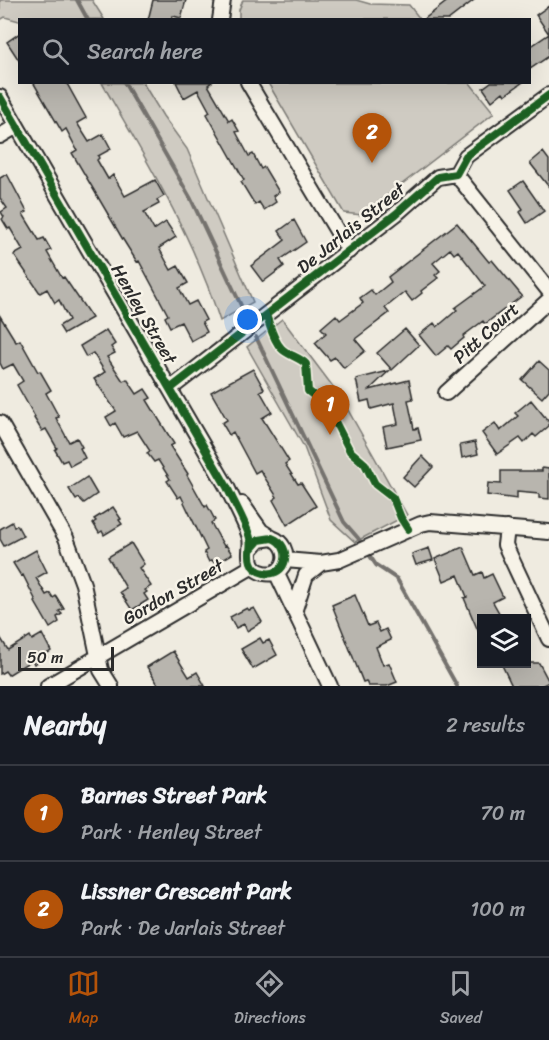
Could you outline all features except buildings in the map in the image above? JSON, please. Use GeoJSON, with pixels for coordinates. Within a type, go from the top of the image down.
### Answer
{"type":"FeatureCollection","features":[{"type":"Feature","properties":{"kind":"street"},"geometry":{"type":"LineString","coordinates":[[220,18],[223,0]]}},
{"type":"Feature","properties":{"kind":"street"},"geometry":{"type":"LineString","coordinates":[[249,84],[349,251]]}},
{"type":"Feature","properties":{"kind":"street"},"geometry":{"type":"LineString","coordinates":[[549,95],[466,156],[456,174],[549,291]]}},
{"type":"Feature","properties":{"kind":"street","name":"Henley Street"},"geometry":{"type":"LineString","coordinates":[[0,97],[227,487],[248,532],[250,549]]}},
{"type":"Feature","properties":{"kind":"street"},"geometry":{"type":"LineString","coordinates":[[0,136],[17,126]]}},
{"type":"Feature","properties":{"kind":"street","name":"De Jarlais Street"},"geometry":{"type":"LineString","coordinates":[[170,389],[349,251],[438,177],[456,174]]}},
{"type":"Feature","properties":{"kind":"street","name":"Pitt Court"},"geometry":{"type":"LineString","coordinates":[[446,393],[549,300]]}},
{"type":"Feature","properties":{"kind":"street"},"geometry":{"type":"LineString","coordinates":[[0,423],[66,538],[83,584],[101,670],[111,686]]}},
{"type":"Feature","properties":{"kind":"street","name":"Henley Street"},"geometry":{"type":"LineString","coordinates":[[227,487],[261,531],[272,538]]}},
{"type":"Feature","properties":{"kind":"street"},"geometry":{"type":"LineString","coordinates":[[285,560],[321,563],[350,557],[430,522],[442,521],[549,532]]}},
{"type":"Feature","properties":{"kind":"street"},"geometry":{"type":"LineString","coordinates":[[507,528],[505,545],[549,639]]}},
{"type":"Feature","properties":{"kind":"street"},"geometry":{"type":"LineString","coordinates":[[272,538],[282,545],[285,560],[276,572],[262,573],[253,566],[250,549],[259,540],[272,538]]}},
{"type":"Feature","properties":{"kind":"street"},"geometry":{"type":"LineString","coordinates":[[295,609],[306,575],[321,563]]}},
{"type":"Feature","properties":{"kind":"street","name":"Gordon Street"},"geometry":{"type":"LineString","coordinates":[[48,686],[253,566]]}},
{"type":"Feature","properties":{"kind":"street"},"geometry":{"type":"LineString","coordinates":[[276,572],[330,686]]}},
{"type":"Feature","properties":{"kind":"shaded area"},"geometry":{"type":"Polygon","coordinates":[[[0,0],[92,0],[103,18],[18,18],[18,21],[5,17],[0,20],[0,0]]]}},
{"type":"Feature","properties":{"kind":"shaded area"},"geometry":{"type":"Polygon","coordinates":[[[243,0],[356,0],[370,4],[409,5],[419,18],[239,18],[243,0]]]}},
{"type":"Feature","properties":{"kind":"shaded area"},"geometry":{"type":"Polygon","coordinates":[[[103,84],[144,84],[187,149],[253,302],[220,321],[196,259],[152,169],[103,84]]]}},
{"type":"Feature","properties":{"kind":"shaded area"},"geometry":{"type":"Polygon","coordinates":[[[269,84],[471,84],[494,113],[362,215],[344,213],[269,84]]]}},
{"type":"Feature","properties":{"kind":"shaded area"},"geometry":{"type":"Polygon","coordinates":[[[282,319],[340,396],[407,515],[355,542],[331,520],[304,447],[247,347],[282,319]]]}},
{"type":"Feature","properties":{"kind":"waterway"},"geometry":{"type":"LineString","coordinates":[[77,0],[87,18]]}},
{"type":"Feature","properties":{"kind":"waterway"},"geometry":{"type":"LineString","coordinates":[[125,84],[191,199],[246,316]]}},
{"type":"Feature","properties":{"kind":"waterway"},"geometry":{"type":"LineString","coordinates":[[256,337],[344,522],[376,565],[397,579],[457,686]]}},
{"type":"Feature","properties":{"kind":"cycle path"},"geometry":{"type":"LineString","coordinates":[[170,389],[396,214],[438,177],[456,174],[466,156],[549,95]]}},
{"type":"Feature","properties":{"kind":"cycle path"},"geometry":{"type":"LineString","coordinates":[[0,97],[227,487],[248,533],[250,559],[253,566],[260,572],[272,573],[278,571],[285,560],[283,548],[272,538],[259,540],[251,549]]}},
{"type":"Feature","properties":{"kind":"cycle path"},"geometry":{"type":"LineString","coordinates":[[266,315],[278,345],[306,364],[308,391],[327,406],[350,451],[365,464],[375,484],[393,498],[408,529]]}},
{"type":"Feature","properties":{"kind":"place","name":"Lissner Crescent Park"},"geometry":{"type":"Point","coordinates":[372,163]}},
{"type":"Feature","properties":{"kind":"place","name":"Barnes Street Park"},"geometry":{"type":"Point","coordinates":[330,435]}}]}
